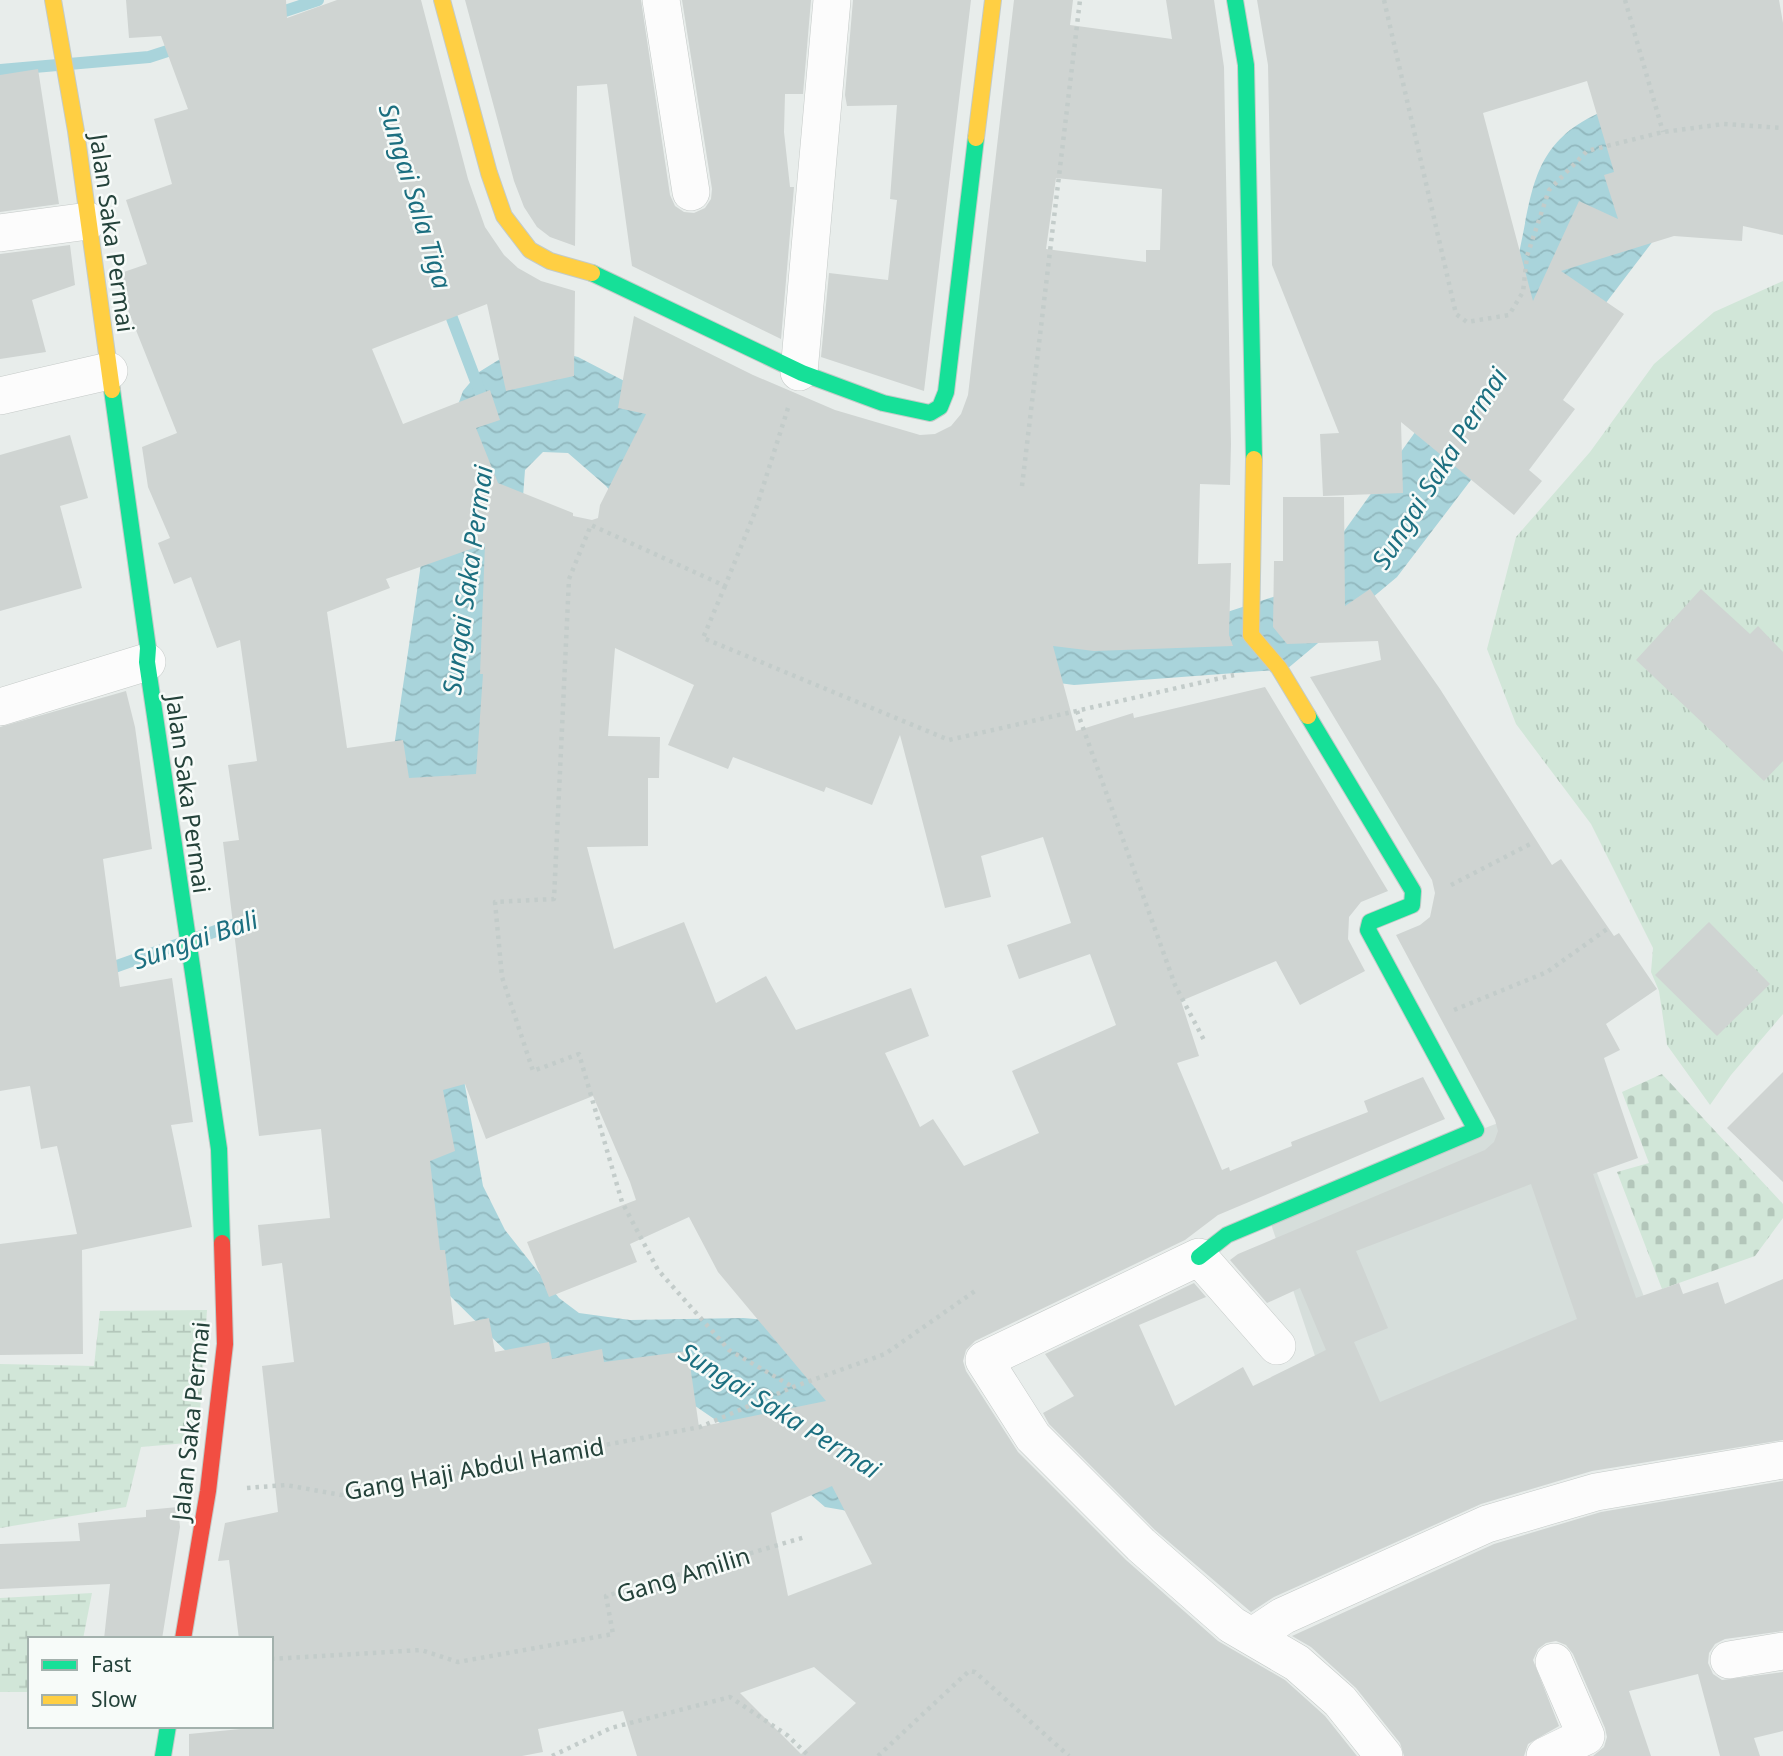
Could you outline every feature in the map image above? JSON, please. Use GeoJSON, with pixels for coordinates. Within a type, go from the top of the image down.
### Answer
{"type":"FeatureCollection","features":[{"type":"Feature","properties":{"kind":"street","name":"Jalan Saka Permai"},"geometry":{"type":"LineString","coordinates":[[53,0],[88,221],[148,648],[147,662],[219,1149],[225,1344],[208,1490],[183,1637]]}},
{"type":"Feature","properties":{"kind":"street"},"geometry":{"type":"LineString","coordinates":[[442,0],[498,205],[521,242],[544,260],[591,272],[799,372],[852,393],[916,412],[936,411],[943,404],[993,0]]}},
{"type":"Feature","properties":{"kind":"street"},"geometry":{"type":"LineString","coordinates":[[661,0],[691,191]]}},
{"type":"Feature","properties":{"kind":"street"},"geometry":{"type":"LineString","coordinates":[[799,372],[832,0]]}},
{"type":"Feature","properties":{"kind":"street"},"geometry":{"type":"LineString","coordinates":[[1235,0],[1247,65],[1254,479],[1251,635],[1283,675],[1413,891],[1412,905],[1367,925],[1417,1026],[1475,1130],[1227,1235],[1199,1256],[984,1360],[1033,1437],[1142,1545],[1232,1625],[1297,1662],[1340,1701],[1384,1756]]}},
{"type":"Feature","properties":{"kind":"street"},"geometry":{"type":"LineString","coordinates":[[0,233],[88,221]]}},
{"type":"Feature","properties":{"kind":"street"},"geometry":{"type":"LineString","coordinates":[[0,396],[109,371]]}},
{"type":"Feature","properties":{"kind":"street"},"geometry":{"type":"LineString","coordinates":[[0,707],[147,662]]}},
{"type":"Feature","properties":{"kind":"street"},"geometry":{"type":"LineString","coordinates":[[1199,1256],[1277,1346]]}},
{"type":"Feature","properties":{"kind":"street"},"geometry":{"type":"LineString","coordinates":[[1252,1636],[1283,1616],[1487,1524],[1596,1492],[1783,1460]]}},
{"type":"Feature","properties":{"kind":"street"},"geometry":{"type":"LineString","coordinates":[[1728,1660],[1783,1651]]}},
{"type":"Feature","properties":{"kind":"street"},"geometry":{"type":"LineString","coordinates":[[1545,1756],[1586,1736],[1554,1662]]}},
{"type":"Feature","properties":{"kind":"street"},"geometry":{"type":"LineString","coordinates":[[163,1756],[168,1728]]}},
{"type":"Feature","properties":{"kind":"path"},"geometry":{"type":"LineString","coordinates":[[1022,486],[1080,0]]}},
{"type":"Feature","properties":{"kind":"path"},"geometry":{"type":"LineString","coordinates":[[1384,0],[1456,314],[1461,320],[1482,322],[1509,315],[1523,292],[1527,256],[1549,190],[1587,151],[1663,132],[1724,124],[1783,128]]}},
{"type":"Feature","properties":{"kind":"path"},"geometry":{"type":"LineString","coordinates":[[1625,0],[1663,132]]}},
{"type":"Feature","properties":{"kind":"path"},"geometry":{"type":"LineString","coordinates":[[799,372],[755,512],[703,638],[949,740],[1235,675],[1283,675]]}},
{"type":"Feature","properties":{"kind":"path"},"geometry":{"type":"LineString","coordinates":[[726,586],[591,525],[569,579],[554,899],[495,902],[502,977],[533,1071],[579,1054],[622,1202],[658,1270],[729,1350],[793,1387]]}},
{"type":"Feature","properties":{"kind":"path"},"geometry":{"type":"LineString","coordinates":[[1077,711],[1175,985],[1204,1040]]}},
{"type":"Feature","properties":{"kind":"path"},"geometry":{"type":"LineString","coordinates":[[1412,905],[1534,842]]}},
{"type":"Feature","properties":{"kind":"path"},"geometry":{"type":"LineString","coordinates":[[1417,1026],[1547,972],[1607,929]]}},
{"type":"Feature","properties":{"kind":"path","name":"Gang Haji Abdul Hamid"},"geometry":{"type":"LineString","coordinates":[[208,1490],[286,1485],[341,1495],[700,1427],[793,1387],[885,1354],[975,1291]]}},
{"type":"Feature","properties":{"kind":"path","name":"Gang Amilin"},"geometry":{"type":"LineString","coordinates":[[273,1659],[421,1650],[458,1662],[613,1634],[606,1596],[805,1537]]}},
{"type":"Feature","properties":{"kind":"path"},"geometry":{"type":"LineString","coordinates":[[878,1756],[969,1671],[975,1672],[1069,1756]]}},
{"type":"Feature","properties":{"kind":"path"},"geometry":{"type":"LineString","coordinates":[[552,1756],[611,1728],[730,1697],[787,1735],[809,1756]]}},
{"type":"Feature","properties":{"kind":"shaded area"},"geometry":{"type":"Polygon","coordinates":[[[1568,1096],[1666,1355],[1357,1482],[1267,1212],[1568,1096]]]}},
{"type":"Feature","properties":{"kind":"green space"},"geometry":{"type":"Polygon","coordinates":[[[1783,281],[1783,1014],[1731,1075],[1710,1105],[1667,1045],[1659,991],[1651,972],[1653,948],[1591,824],[1516,724],[1487,649],[1516,537],[1590,452],[1654,364],[1714,312],[1783,281]]]}},
{"type":"Feature","properties":{"kind":"green space"},"geometry":{"type":"Polygon","coordinates":[[[1662,1074],[1783,1204],[1783,1218],[1755,1256],[1662,1289],[1617,1172],[1649,1163],[1622,1092],[1662,1074]]]}},
{"type":"Feature","properties":{"kind":"green space"},"geometry":{"type":"Polygon","coordinates":[[[207,1310],[198,1442],[141,1447],[126,1507],[0,1528],[0,1364],[94,1366],[100,1311],[207,1310]]]}},
{"type":"Feature","properties":{"kind":"green space"},"geometry":{"type":"Polygon","coordinates":[[[92,1593],[83,1637],[28,1637],[28,1692],[0,1692],[0,1598],[92,1593]]]}},
{"type":"Feature","properties":{"kind":"water","name":"Sungai Saka Permai"},"geometry":{"type":"Polygon","coordinates":[[[1597,114],[1695,186],[1397,577],[1287,669],[1074,685],[977,672],[622,505],[606,486],[568,453],[543,452],[525,470],[514,619],[453,1019],[483,1186],[505,1230],[559,1298],[579,1313],[630,1320],[743,1318],[794,1322],[1155,1647],[854,1512],[825,1507],[758,1449],[685,1399],[531,1376],[441,1287],[367,930],[435,469],[463,391],[479,372],[500,359],[554,351],[578,357],[746,444],[1209,618],[1282,594],[1322,562],[1499,315],[1515,269],[1530,200],[1544,160],[1556,143],[1574,127],[1597,114]]]}},
{"type":"Feature","properties":{"kind":"building"},"geometry":{"type":"Polygon","coordinates":[[[126,0],[286,0],[287,18],[337,0],[421,0],[468,179],[485,227],[504,255],[518,268],[541,281],[575,291],[574,376],[506,391],[487,304],[372,349],[403,424],[490,390],[500,420],[476,428],[498,483],[573,513],[573,516],[592,520],[598,518],[600,505],[646,414],[618,408],[634,316],[753,375],[835,410],[920,435],[935,434],[951,426],[961,414],[968,395],[1014,0],[1073,0],[1070,25],[1172,39],[1166,0],[1214,0],[1224,67],[1230,485],[1200,484],[1198,564],[1231,563],[1229,635],[1233,646],[1094,651],[1053,646],[1076,731],[1133,713],[1134,718],[1265,687],[1388,891],[1361,902],[1349,917],[1348,939],[1365,971],[1300,1005],[1276,961],[1181,1001],[1199,1056],[1177,1063],[1222,1170],[1229,1167],[1230,1171],[1292,1146],[1291,1142],[1368,1112],[1364,1101],[1423,1077],[1445,1119],[1218,1215],[1185,1240],[975,1341],[966,1350],[963,1361],[966,1371],[1018,1452],[1126,1560],[1218,1641],[1285,1680],[1325,1716],[1357,1756],[637,1756],[623,1711],[538,1729],[543,1752],[522,1756],[189,1756],[189,1734],[273,1728],[273,1637],[239,1637],[229,1560],[218,1561],[225,1523],[278,1512],[262,1366],[294,1362],[282,1263],[262,1266],[258,1225],[330,1218],[321,1129],[259,1136],[223,842],[239,840],[228,765],[257,761],[240,640],[217,648],[191,577],[174,584],[158,543],[170,538],[148,487],[142,447],[177,433],[120,290],[118,274],[147,264],[126,200],[172,184],[154,119],[188,109],[161,36],[129,38],[126,0]],[[1056,178],[1046,249],[1146,262],[1146,250],[1160,250],[1162,189],[1056,178]],[[485,544],[386,579],[390,588],[327,612],[347,748],[403,740],[409,778],[476,774],[483,674],[480,674],[485,544]],[[615,648],[608,736],[660,737],[659,778],[648,778],[648,846],[587,847],[614,949],[684,922],[716,1003],[766,976],[796,1030],[911,988],[929,1036],[885,1053],[920,1127],[933,1119],[964,1166],[1039,1133],[1012,1071],[1116,1025],[1090,954],[1019,979],[1007,945],[1071,923],[1043,837],[981,856],[991,897],[945,908],[900,735],[872,805],[826,787],[824,792],[733,757],[728,769],[668,745],[694,685],[615,648]],[[465,1084],[443,1090],[455,1151],[430,1161],[440,1250],[445,1250],[454,1325],[489,1318],[495,1352],[549,1342],[552,1359],[602,1349],[604,1362],[688,1351],[699,1427],[826,1401],[718,1272],[689,1217],[630,1244],[637,1262],[549,1297],[527,1242],[636,1200],[630,1182],[593,1096],[486,1139],[465,1084]],[[832,1486],[771,1513],[788,1596],[872,1564],[832,1486]],[[814,1667],[740,1693],[801,1754],[856,1703],[814,1667]]]}},
{"type":"Feature","properties":{"kind":"building"},"geometry":{"type":"Polygon","coordinates":[[[465,0],[641,0],[670,195],[675,206],[684,212],[694,213],[705,208],[711,199],[712,189],[682,0],[811,0],[803,94],[785,94],[784,132],[790,187],[794,187],[781,339],[632,266],[607,84],[577,86],[575,246],[550,237],[537,227],[524,207],[514,181],[465,0]]]}},
{"type":"Feature","properties":{"kind":"building"},"geometry":{"type":"Polygon","coordinates":[[[853,0],[971,0],[924,391],[821,357],[829,273],[888,280],[897,200],[890,199],[897,105],[847,106],[845,95],[853,0]]]}},
{"type":"Feature","properties":{"kind":"building"},"geometry":{"type":"Polygon","coordinates":[[[1257,0],[1779,0],[1783,23],[1783,235],[1743,226],[1742,241],[1674,236],[1561,271],[1624,314],[1563,400],[1575,409],[1529,470],[1542,481],[1514,515],[1401,422],[1403,493],[1323,496],[1320,434],[1339,433],[1272,265],[1268,65],[1257,0]],[[1587,81],[1483,113],[1533,301],[1579,201],[1618,219],[1604,175],[1614,172],[1587,81]]]}},
{"type":"Feature","properties":{"kind":"building"},"geometry":{"type":"Polygon","coordinates":[[[38,69],[59,204],[0,212],[0,75],[38,69]]]}},
{"type":"Feature","properties":{"kind":"building"},"geometry":{"type":"Polygon","coordinates":[[[70,245],[75,285],[32,300],[46,352],[0,359],[0,254],[70,245]]]}},
{"type":"Feature","properties":{"kind":"building"},"geometry":{"type":"Polygon","coordinates":[[[70,435],[88,498],[60,506],[82,588],[0,611],[0,455],[70,435]]]}},
{"type":"Feature","properties":{"kind":"building"},"geometry":{"type":"Polygon","coordinates":[[[1283,497],[1344,497],[1345,606],[1370,589],[1440,689],[1552,865],[1561,859],[1614,936],[1619,933],[1657,989],[1606,1024],[1620,1050],[1604,1058],[1638,1158],[1593,1174],[1636,1298],[1679,1283],[1683,1294],[1718,1282],[1725,1304],[1783,1279],[1783,1440],[1592,1471],[1481,1504],[1274,1597],[1251,1612],[1155,1530],[1049,1424],[1043,1413],[1074,1396],[1045,1354],[1194,1283],[1206,1297],[1139,1325],[1175,1406],[1243,1367],[1253,1386],[1326,1350],[1300,1288],[1267,1303],[1230,1260],[1238,1254],[1485,1150],[1494,1142],[1498,1131],[1495,1120],[1396,935],[1420,925],[1430,917],[1435,893],[1432,880],[1310,677],[1381,660],[1378,641],[1287,644],[1273,627],[1274,561],[1283,561],[1283,497]],[[1531,1184],[1356,1251],[1388,1328],[1354,1342],[1380,1402],[1577,1319],[1531,1184]]]}},
{"type":"Feature","properties":{"kind":"building"},"geometry":{"type":"Polygon","coordinates":[[[1701,589],[1750,634],[1758,626],[1783,652],[1783,761],[1764,781],[1636,660],[1701,589]]]}},
{"type":"Feature","properties":{"kind":"building"},"geometry":{"type":"Polygon","coordinates":[[[126,691],[135,727],[152,849],[103,859],[120,987],[172,978],[193,1122],[171,1125],[192,1227],[82,1250],[83,1354],[0,1355],[0,1244],[77,1234],[57,1146],[41,1149],[30,1086],[0,1091],[0,727],[126,691]]]}},
{"type":"Feature","properties":{"kind":"building"},"geometry":{"type":"Polygon","coordinates":[[[1709,922],[1770,984],[1717,1036],[1655,975],[1709,922]]]}},
{"type":"Feature","properties":{"kind":"building"},"geometry":{"type":"Polygon","coordinates":[[[1783,1072],[1783,1182],[1727,1128],[1783,1072]]]}},
{"type":"Feature","properties":{"kind":"building"},"geometry":{"type":"Polygon","coordinates":[[[1783,1481],[1783,1631],[1725,1639],[1715,1644],[1709,1653],[1708,1663],[1713,1674],[1722,1680],[1783,1672],[1783,1731],[1754,1738],[1760,1756],[1720,1756],[1698,1674],[1629,1691],[1651,1756],[1593,1756],[1604,1747],[1607,1737],[1605,1728],[1573,1654],[1566,1645],[1556,1641],[1546,1643],[1538,1649],[1533,1660],[1559,1726],[1528,1744],[1524,1756],[1404,1756],[1400,1743],[1356,1688],[1311,1647],[1292,1636],[1494,1544],[1601,1512],[1783,1481]]]}},
{"type":"Feature","properties":{"kind":"building"},"geometry":{"type":"Polygon","coordinates":[[[178,1507],[180,1527],[162,1637],[104,1637],[110,1584],[0,1589],[0,1544],[80,1541],[78,1523],[146,1517],[146,1510],[178,1507]]]}},
{"type":"Feature","properties":{"kind":"waterway"},"geometry":{"type":"LineString","coordinates":[[273,15],[318,0]]}},
{"type":"Feature","properties":{"kind":"waterway"},"geometry":{"type":"LineString","coordinates":[[0,70],[149,57],[183,46]]}},
{"type":"Feature","properties":{"kind":"waterway","name":"Sungai Sala Tiga"},"geometry":{"type":"LineString","coordinates":[[447,305],[480,392]]}},
{"type":"Feature","properties":{"kind":"waterway","name":"Sungai Bali"},"geometry":{"type":"LineString","coordinates":[[103,971],[247,920]]}},
{"type":"Feature","properties":{"kind":"traffic: fast"},"geometry":{"type":"LineString","coordinates":[[1235,0],[1246,65],[1254,459]]}},
{"type":"Feature","properties":{"kind":"traffic: fast"},"geometry":{"type":"LineString","coordinates":[[592,273],[802,373],[883,403],[930,413],[940,407],[946,392],[976,138]]}},
{"type":"Feature","properties":{"kind":"traffic: fast"},"geometry":{"type":"LineString","coordinates":[[112,390],[148,648],[147,662],[219,1149],[222,1243]]}},
{"type":"Feature","properties":{"kind":"traffic: fast"},"geometry":{"type":"LineString","coordinates":[[1199,1257],[1227,1235],[1476,1130],[1368,930],[1370,922],[1412,905],[1413,891],[1308,716]]}},
{"type":"Feature","properties":{"kind":"traffic: fast"},"geometry":{"type":"LineString","coordinates":[[163,1756],[168,1728]]}},
{"type":"Feature","properties":{"kind":"traffic: slow"},"geometry":{"type":"LineString","coordinates":[[53,0],[76,131],[112,390]]}},
{"type":"Feature","properties":{"kind":"traffic: slow"},"geometry":{"type":"LineString","coordinates":[[442,0],[489,173],[504,216],[530,250],[550,261],[592,273]]}},
{"type":"Feature","properties":{"kind":"traffic: slow"},"geometry":{"type":"LineString","coordinates":[[976,138],[993,0]]}},
{"type":"Feature","properties":{"kind":"traffic: slow"},"geometry":{"type":"LineString","coordinates":[[1254,459],[1251,635],[1279,668],[1308,716]]}},
{"type":"Feature","properties":{"kind":"traffic: jam"},"geometry":{"type":"LineString","coordinates":[[183,1637],[208,1491],[225,1344],[222,1243]]}}]}
